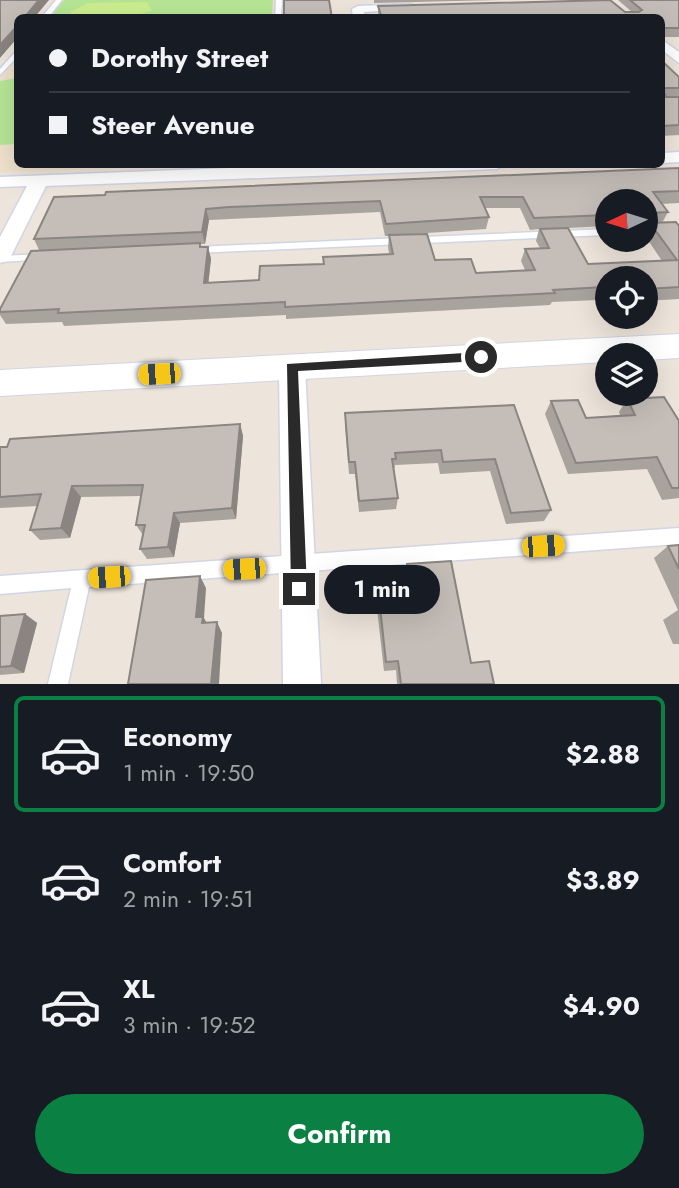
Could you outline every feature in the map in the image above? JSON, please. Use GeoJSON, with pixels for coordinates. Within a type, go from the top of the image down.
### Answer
{"type":"FeatureCollection","features":[{"type":"Feature","properties":{"kind":"street"},"geometry":{"type":"LineString","coordinates":[[359,14],[358,9],[424,7]]}},
{"type":"Feature","properties":{"kind":"street"},"geometry":{"type":"LineString","coordinates":[[665,47],[679,61]]}},
{"type":"Feature","properties":{"kind":"street"},"geometry":{"type":"LineString","coordinates":[[0,182],[320,168]]}},
{"type":"Feature","properties":{"kind":"street"},"geometry":{"type":"LineString","coordinates":[[0,258],[40,180]]}},
{"type":"Feature","properties":{"kind":"street"},"geometry":{"type":"LineString","coordinates":[[0,383],[292,367],[676,351]]}},
{"type":"Feature","properties":{"kind":"street"},"geometry":{"type":"LineString","coordinates":[[292,367],[302,684]]}},
{"type":"Feature","properties":{"kind":"lane"},"geometry":{"type":"LineString","coordinates":[[47,14],[58,0]]}},
{"type":"Feature","properties":{"kind":"lane"},"geometry":{"type":"LineString","coordinates":[[0,73],[14,56]]}},
{"type":"Feature","properties":{"kind":"lane"},"geometry":{"type":"LineString","coordinates":[[179,251],[595,233]]}},
{"type":"Feature","properties":{"kind":"lane"},"geometry":{"type":"LineString","coordinates":[[0,258],[55,257]]}},
{"type":"Feature","properties":{"kind":"lane"},"geometry":{"type":"LineString","coordinates":[[0,585],[679,536]]}},
{"type":"Feature","properties":{"kind":"lane"},"geometry":{"type":"LineString","coordinates":[[58,684],[82,579]]}},
{"type":"Feature","properties":{"kind":"shaded area"},"geometry":{"type":"Polygon","coordinates":[[[14,62],[14,168],[127,168],[0,172],[0,80],[14,62]]]}},
{"type":"Feature","properties":{"kind":"green space"},"geometry":{"type":"Polygon","coordinates":[[[64,0],[273,0],[272,14],[53,14],[64,0]]]}},
{"type":"Feature","properties":{"kind":"green space"},"geometry":{"type":"Polygon","coordinates":[[[147,2],[152,10],[141,14],[70,12],[88,3],[147,2]]]}},
{"type":"Feature","properties":{"kind":"green space"},"geometry":{"type":"Polygon","coordinates":[[[14,79],[14,144],[0,145],[0,81],[14,79]]]}},
{"type":"Feature","properties":{"kind":"building"},"geometry":{"type":"Polygon","coordinates":[[[0,0],[39,0],[27,14],[14,14],[14,29],[0,45],[0,0]]]}},
{"type":"Feature","properties":{"kind":"building"},"geometry":{"type":"Polygon","coordinates":[[[284,0],[329,0],[331,14],[284,14],[284,0]]]}},
{"type":"Feature","properties":{"kind":"building"},"geometry":{"type":"Polygon","coordinates":[[[610,0],[625,12],[639,12],[642,10],[630,0],[679,0],[679,28],[665,28],[665,14],[381,14],[378,6],[610,0]]]}},
{"type":"Feature","properties":{"kind":"building"},"geometry":{"type":"Polygon","coordinates":[[[665,64],[679,77],[679,88],[666,88],[665,64]]]}},
{"type":"Feature","properties":{"kind":"building"},"geometry":{"type":"Polygon","coordinates":[[[665,95],[666,97],[679,97],[679,125],[665,126],[665,95]]]}},
{"type":"Feature","properties":{"kind":"building"},"geometry":{"type":"Polygon","coordinates":[[[679,168],[679,191],[595,189],[595,215],[534,218],[523,197],[480,197],[489,217],[386,224],[380,201],[229,207],[206,209],[202,232],[34,239],[54,197],[105,195],[106,192],[679,168]]]}},
{"type":"Feature","properties":{"kind":"building"},"geometry":{"type":"Polygon","coordinates":[[[658,199],[668,212],[658,213],[658,199]]]}},
{"type":"Feature","properties":{"kind":"building"},"geometry":{"type":"Polygon","coordinates":[[[676,222],[679,226],[679,287],[658,288],[658,266],[595,266],[595,288],[553,290],[555,293],[285,307],[285,302],[58,313],[59,309],[0,312],[31,251],[200,243],[200,247],[208,247],[204,283],[259,280],[260,266],[324,264],[323,257],[393,254],[389,235],[427,234],[435,260],[471,259],[476,273],[535,270],[525,249],[549,248],[540,229],[568,228],[588,264],[677,260],[658,234],[658,223],[676,222]]]}},
{"type":"Feature","properties":{"kind":"building"},"geometry":{"type":"Polygon","coordinates":[[[658,397],[664,397],[679,421],[679,488],[672,488],[657,457],[576,463],[551,401],[578,400],[586,418],[635,415],[630,406],[658,406],[658,397]]]}},
{"type":"Feature","properties":{"kind":"building"},"geometry":{"type":"Polygon","coordinates":[[[514,405],[551,510],[511,513],[495,459],[443,462],[441,450],[395,453],[396,459],[392,459],[398,498],[359,501],[355,462],[349,462],[345,413],[514,405]]]}},
{"type":"Feature","properties":{"kind":"building"},"geometry":{"type":"Polygon","coordinates":[[[240,424],[232,508],[174,513],[168,547],[140,549],[145,525],[136,525],[143,485],[72,486],[61,528],[30,530],[41,494],[0,497],[0,447],[7,447],[10,439],[240,424]]]}},
{"type":"Feature","properties":{"kind":"building"},"geometry":{"type":"Polygon","coordinates":[[[679,545],[679,569],[668,546],[679,545]]]}},
{"type":"Feature","properties":{"kind":"building"},"geometry":{"type":"Polygon","coordinates":[[[451,561],[471,663],[489,661],[494,684],[401,684],[398,661],[386,662],[379,598],[411,596],[407,564],[451,561]]]}},
{"type":"Feature","properties":{"kind":"building"},"geometry":{"type":"Polygon","coordinates":[[[200,576],[196,617],[203,617],[202,623],[217,622],[211,684],[128,684],[146,580],[200,576]]]}},
{"type":"Feature","properties":{"kind":"building"},"geometry":{"type":"Polygon","coordinates":[[[25,614],[11,666],[0,667],[0,616],[25,614]]]}},
{"type":"Feature","properties":{"kind":"route"},"geometry":{"type":"LineString","coordinates":[[299,589],[292,367],[481,357]]}}]}
